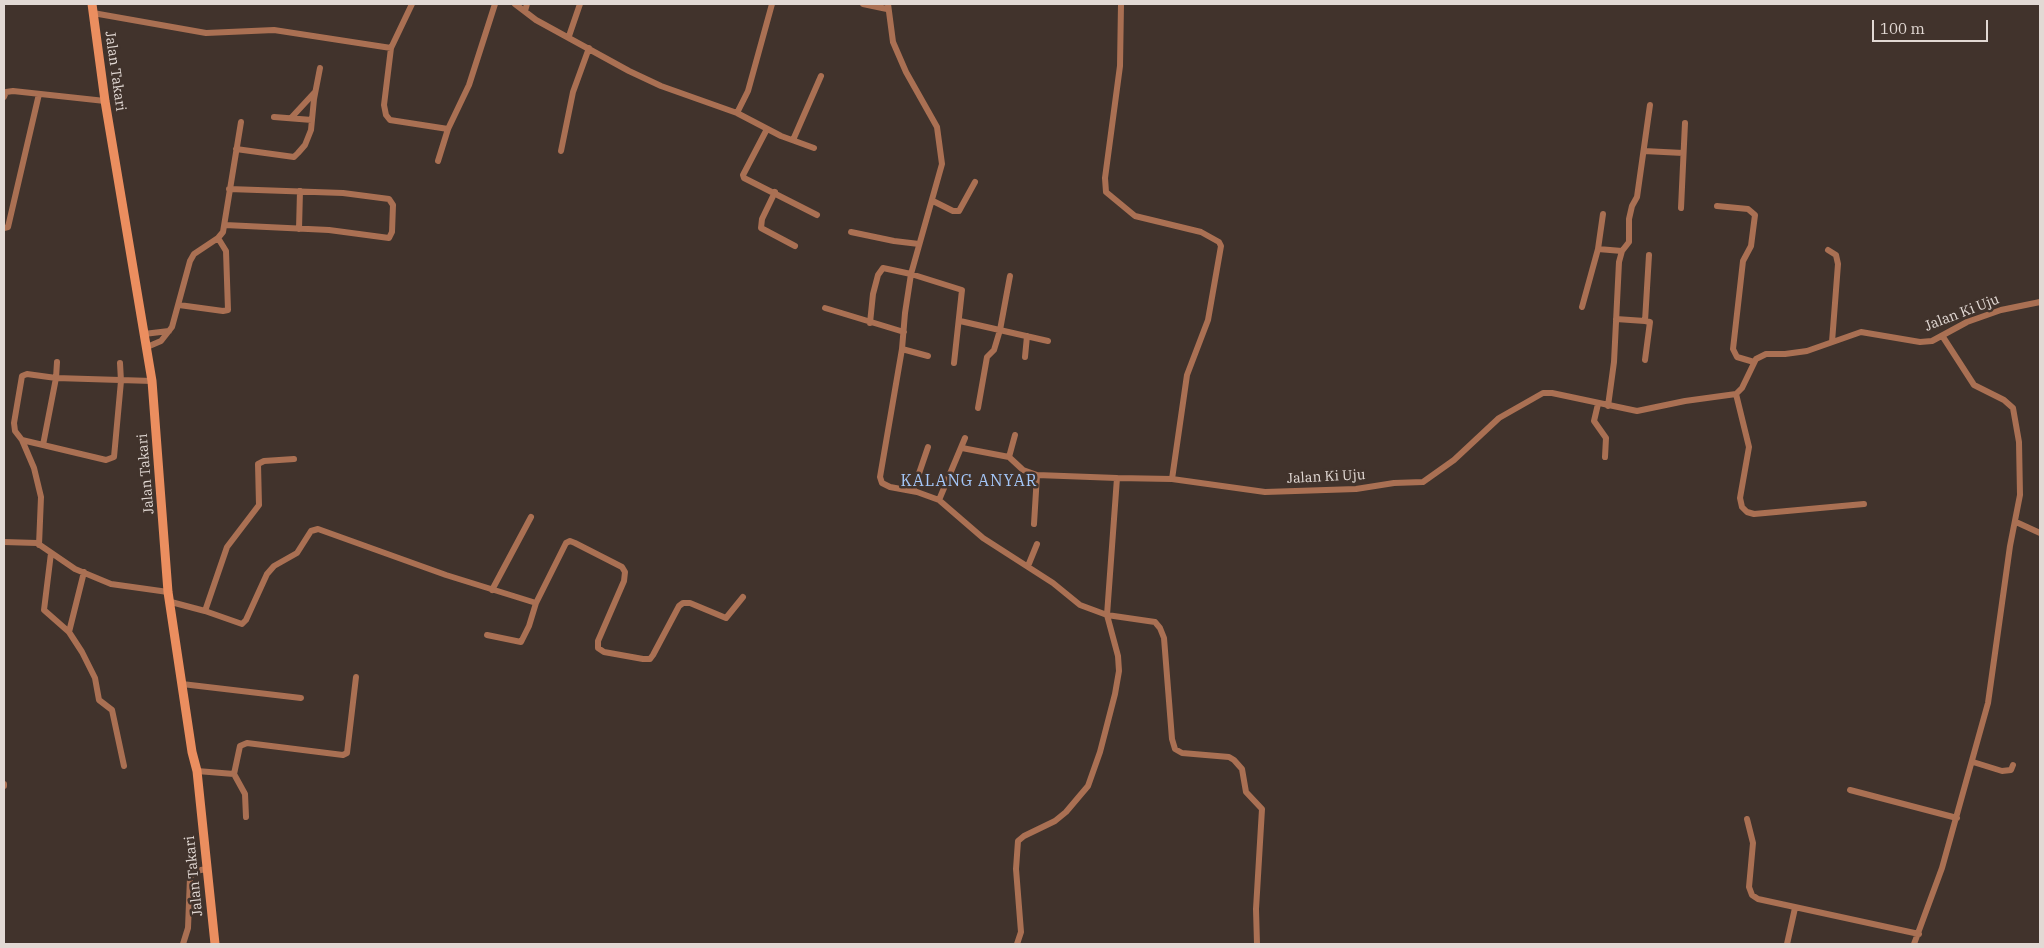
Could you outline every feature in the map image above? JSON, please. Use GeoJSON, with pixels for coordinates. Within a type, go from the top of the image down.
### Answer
{"type":"FeatureCollection","features":[{"type":"Feature","properties":{"kind":"street"},"geometry":{"type":"LineString","coordinates":[[412,4],[391,48],[384,105],[386,115],[390,120],[448,129]]}},
{"type":"Feature","properties":{"kind":"street"},"geometry":{"type":"LineString","coordinates":[[438,161],[448,129],[469,85],[495,4]]}},
{"type":"Feature","properties":{"kind":"street"},"geometry":{"type":"LineString","coordinates":[[515,4],[536,20],[661,86],[737,113],[767,129],[814,148]]}},
{"type":"Feature","properties":{"kind":"street"},"geometry":{"type":"LineString","coordinates":[[525,11],[527,4]]}},
{"type":"Feature","properties":{"kind":"street"},"geometry":{"type":"LineString","coordinates":[[569,36],[580,4]]}},
{"type":"Feature","properties":{"kind":"street"},"geometry":{"type":"LineString","coordinates":[[737,113],[748,91],[772,4]]}},
{"type":"Feature","properties":{"kind":"street"},"geometry":{"type":"LineString","coordinates":[[863,4],[887,6],[893,42],[906,72],[937,127],[942,164],[933,202],[918,244],[911,274],[902,349],[880,477],[882,483],[890,487],[913,491],[939,500],[983,538],[1053,583],[1080,605],[1107,615],[1155,622],[1160,628],[1164,638],[1172,739],[1175,749],[1182,753],[1228,757],[1234,760],[1242,769],[1246,792],[1262,809],[1256,909],[1257,944]]}},
{"type":"Feature","properties":{"kind":"street"},"geometry":{"type":"LineString","coordinates":[[1121,4],[1120,73],[1108,158],[1106,192],[1135,216],[1201,232],[1219,242],[1220,246],[1208,320],[1187,375],[1172,479]]}},
{"type":"Feature","properties":{"kind":"street"},"geometry":{"type":"LineString","coordinates":[[93,8],[206,33],[274,30],[391,48]]}},
{"type":"Feature","properties":{"kind":"street","name":"Jalan Takari"},"geometry":{"type":"LineString","coordinates":[[93,8],[105,101],[152,381],[168,592],[197,771],[215,944]]}},
{"type":"Feature","properties":{"kind":"street"},"geometry":{"type":"LineString","coordinates":[[561,151],[573,92],[589,48]]}},
{"type":"Feature","properties":{"kind":"street"},"geometry":{"type":"LineString","coordinates":[[236,149],[294,157],[308,140],[320,68]]}},
{"type":"Feature","properties":{"kind":"street"},"geometry":{"type":"LineString","coordinates":[[793,140],[821,76]]}},
{"type":"Feature","properties":{"kind":"street"},"geometry":{"type":"LineString","coordinates":[[4,97],[6,92],[13,91],[105,101]]}},
{"type":"Feature","properties":{"kind":"street"},"geometry":{"type":"LineString","coordinates":[[291,118],[315,92]]}},
{"type":"Feature","properties":{"kind":"street"},"geometry":{"type":"LineString","coordinates":[[4,228],[8,227],[39,94]]}},
{"type":"Feature","properties":{"kind":"street"},"geometry":{"type":"LineString","coordinates":[[1608,406],[1622,251],[1629,242],[1629,219],[1632,206],[1637,198],[1650,105]]}},
{"type":"Feature","properties":{"kind":"street"},"geometry":{"type":"LineString","coordinates":[[274,116],[312,120]]}},
{"type":"Feature","properties":{"kind":"street"},"geometry":{"type":"LineString","coordinates":[[147,346],[161,341],[169,331],[179,305],[190,261],[194,254],[218,238],[225,225],[229,189],[241,122]]}},
{"type":"Feature","properties":{"kind":"street"},"geometry":{"type":"LineString","coordinates":[[1681,208],[1685,122]]}},
{"type":"Feature","properties":{"kind":"street"},"geometry":{"type":"LineString","coordinates":[[767,129],[743,176],[775,192],[794,205],[818,215]]}},
{"type":"Feature","properties":{"kind":"street"},"geometry":{"type":"LineString","coordinates":[[1644,151],[1683,154]]}},
{"type":"Feature","properties":{"kind":"street"},"geometry":{"type":"LineString","coordinates":[[933,202],[953,212],[959,211],[975,182]]}},
{"type":"Feature","properties":{"kind":"street"},"geometry":{"type":"LineString","coordinates":[[225,225],[329,230],[389,238],[392,232],[393,205],[389,199],[342,192],[229,189]]}},
{"type":"Feature","properties":{"kind":"street"},"geometry":{"type":"LineString","coordinates":[[299,229],[300,192]]}},
{"type":"Feature","properties":{"kind":"street"},"geometry":{"type":"LineString","coordinates":[[775,192],[762,219],[761,228],[795,246]]}},
{"type":"Feature","properties":{"kind":"street"},"geometry":{"type":"LineString","coordinates":[[1717,206],[1748,208],[1755,215],[1751,246],[1743,261],[1733,349],[1737,357],[1754,362],[1742,388],[1736,394],[1749,447],[1740,498],[1742,507],[1747,512],[1754,514],[1864,504]]}},
{"type":"Feature","properties":{"kind":"street"},"geometry":{"type":"LineString","coordinates":[[1582,307],[1598,248],[1603,214]]}},
{"type":"Feature","properties":{"kind":"street"},"geometry":{"type":"LineString","coordinates":[[851,232],[918,244]]}},
{"type":"Feature","properties":{"kind":"street"},"geometry":{"type":"LineString","coordinates":[[179,305],[223,311],[228,310],[226,251],[218,238]]}},
{"type":"Feature","properties":{"kind":"street"},"geometry":{"type":"LineString","coordinates":[[1598,248],[1622,251]]}},
{"type":"Feature","properties":{"kind":"street"},"geometry":{"type":"LineString","coordinates":[[1828,250],[1838,258],[1832,342]]}},
{"type":"Feature","properties":{"kind":"street"},"geometry":{"type":"LineString","coordinates":[[1645,321],[1649,255]]}},
{"type":"Feature","properties":{"kind":"street"},"geometry":{"type":"LineString","coordinates":[[870,323],[873,294],[881,270],[893,269],[962,290],[954,364]]}},
{"type":"Feature","properties":{"kind":"street"},"geometry":{"type":"LineString","coordinates":[[978,408],[987,357],[994,350],[1000,330],[1010,276]]}},
{"type":"Feature","properties":{"kind":"street","name":"Jalan Ki Uju"},"geometry":{"type":"LineString","coordinates":[[1754,362],[1758,357],[1766,354],[1796,354],[1861,332],[1920,342],[1943,336],[1967,322],[2001,310],[2040,302]]}},
{"type":"Feature","properties":{"kind":"street"},"geometry":{"type":"LineString","coordinates":[[825,308],[904,332]]}},
{"type":"Feature","properties":{"kind":"street"},"geometry":{"type":"LineString","coordinates":[[1616,319],[1650,322],[1645,360]]}},
{"type":"Feature","properties":{"kind":"street"},"geometry":{"type":"LineString","coordinates":[[960,321],[1048,342]]}},
{"type":"Feature","properties":{"kind":"street"},"geometry":{"type":"LineString","coordinates":[[144,334],[169,331]]}},
{"type":"Feature","properties":{"kind":"street"},"geometry":{"type":"LineString","coordinates":[[1025,357],[1027,336]]}},
{"type":"Feature","properties":{"kind":"street"},"geometry":{"type":"LineString","coordinates":[[1914,944],[1919,934],[1957,818],[1988,703],[2010,546],[2020,495],[2020,442],[2012,408],[2004,400],[1974,385],[1943,336]]}},
{"type":"Feature","properties":{"kind":"street"},"geometry":{"type":"LineString","coordinates":[[902,349],[928,356]]}},
{"type":"Feature","properties":{"kind":"street"},"geometry":{"type":"LineString","coordinates":[[43,445],[56,378],[57,362]]}},
{"type":"Feature","properties":{"kind":"street"},"geometry":{"type":"LineString","coordinates":[[22,440],[106,460],[114,457],[121,381],[120,363]]}},
{"type":"Feature","properties":{"kind":"street"},"geometry":{"type":"LineString","coordinates":[[39,545],[41,497],[32,460],[15,431],[14,423],[22,376],[27,374],[56,378],[152,381]]}},
{"type":"Feature","properties":{"kind":"street","name":"Jalan Ki Uju"},"geometry":{"type":"LineString","coordinates":[[1037,475],[1172,479],[1265,492],[1356,489],[1394,483],[1412,484],[1423,482],[1430,478],[1499,418],[1543,393],[1552,393],[1637,411],[1685,401],[1736,394]]}},
{"type":"Feature","properties":{"kind":"street"},"geometry":{"type":"LineString","coordinates":[[1598,404],[1594,421],[1606,438],[1605,457]]}},
{"type":"Feature","properties":{"kind":"street"},"geometry":{"type":"LineString","coordinates":[[1009,457],[1015,436]]}},
{"type":"Feature","properties":{"kind":"street"},"geometry":{"type":"LineString","coordinates":[[939,500],[949,472],[962,448],[964,438]]}},
{"type":"Feature","properties":{"kind":"street"},"geometry":{"type":"LineString","coordinates":[[913,491],[928,448]]}},
{"type":"Feature","properties":{"kind":"street"},"geometry":{"type":"LineString","coordinates":[[962,448],[1009,457],[1023,470],[1037,475],[1034,524]]}},
{"type":"Feature","properties":{"kind":"street"},"geometry":{"type":"LineString","coordinates":[[205,610],[227,547],[258,505],[258,464],[264,461],[294,459]]}},
{"type":"Feature","properties":{"kind":"street"},"geometry":{"type":"LineString","coordinates":[[1017,944],[1021,932],[1016,869],[1018,841],[1054,821],[1075,804],[1088,786],[1100,752],[1119,671],[1114,636],[1107,615],[1117,478]]}},
{"type":"Feature","properties":{"kind":"street"},"geometry":{"type":"LineString","coordinates":[[492,590],[532,517]]}},
{"type":"Feature","properties":{"kind":"street"},"geometry":{"type":"LineString","coordinates":[[2016,522],[2040,533]]}},
{"type":"Feature","properties":{"kind":"street"},"geometry":{"type":"LineString","coordinates":[[171,602],[205,610],[242,624],[246,620],[267,574],[274,566],[297,553],[311,531],[318,529],[536,604]]}},
{"type":"Feature","properties":{"kind":"street"},"geometry":{"type":"LineString","coordinates":[[487,635],[521,642],[529,626],[536,604],[566,543],[570,541],[622,567],[624,572],[624,581],[598,640],[598,648],[604,652],[650,658],[679,606],[690,603],[726,618],[743,597]]}},
{"type":"Feature","properties":{"kind":"street"},"geometry":{"type":"LineString","coordinates":[[4,542],[39,545],[84,572],[119,586],[168,592]]}},
{"type":"Feature","properties":{"kind":"street"},"geometry":{"type":"LineString","coordinates":[[1028,566],[1037,544]]}},
{"type":"Feature","properties":{"kind":"street"},"geometry":{"type":"LineString","coordinates":[[51,552],[43,608],[47,615],[69,632],[95,678],[99,700],[112,710],[124,766]]}},
{"type":"Feature","properties":{"kind":"street"},"geometry":{"type":"LineString","coordinates":[[69,632],[84,572]]}},
{"type":"Feature","properties":{"kind":"street"},"geometry":{"type":"LineString","coordinates":[[246,817],[246,794],[234,774],[240,746],[247,743],[343,755],[347,753],[356,677]]}},
{"type":"Feature","properties":{"kind":"street"},"geometry":{"type":"LineString","coordinates":[[182,684],[302,698]]}},
{"type":"Feature","properties":{"kind":"street"},"geometry":{"type":"LineString","coordinates":[[1973,762],[2002,771],[2011,770],[2012,765]]}},
{"type":"Feature","properties":{"kind":"street"},"geometry":{"type":"LineString","coordinates":[[197,771],[234,774]]}},
{"type":"Feature","properties":{"kind":"street"},"geometry":{"type":"LineString","coordinates":[[1850,790],[1957,818]]}},
{"type":"Feature","properties":{"kind":"street"},"geometry":{"type":"LineString","coordinates":[[1747,818],[1753,844],[1749,887],[1752,895],[1758,899],[1795,908],[1919,934]]}},
{"type":"Feature","properties":{"kind":"street"},"geometry":{"type":"LineString","coordinates":[[183,944],[188,928],[190,877],[196,871],[206,869]]}},
{"type":"Feature","properties":{"kind":"street"},"geometry":{"type":"LineString","coordinates":[[1787,944],[1795,908]]}},
{"type":"Feature","properties":{"kind":"district","name":"KALANG ANYAR"},"geometry":{"type":"Point","coordinates":[969,481]}}]}
